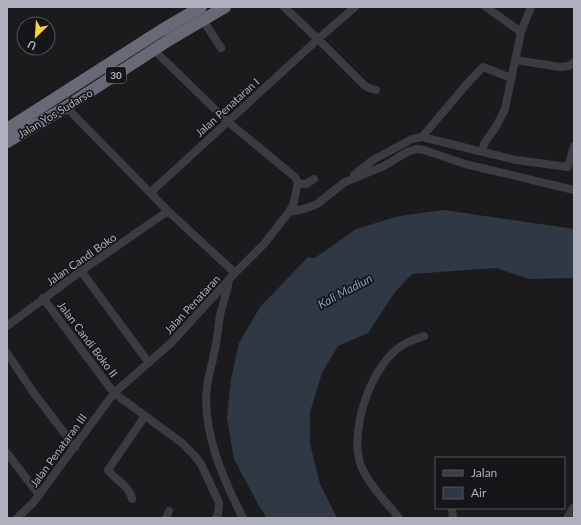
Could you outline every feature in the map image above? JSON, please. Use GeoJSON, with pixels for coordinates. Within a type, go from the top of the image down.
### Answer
{"type":"FeatureCollection","features":[{"type":"Feature","properties":{"kind":"highway","name":"Jalan Yos Sudarso"},"geometry":{"type":"LineString","coordinates":[[7,128],[160,31],[201,7]]}},
{"type":"Feature","properties":{"kind":"highway","name":"Jalan Yos Sudarso"},"geometry":{"type":"LineString","coordinates":[[7,142],[66,107],[154,50],[225,7]]}},
{"type":"Feature","properties":{"kind":"street"},"geometry":{"type":"LineString","coordinates":[[284,7],[364,85],[376,90]]}},
{"type":"Feature","properties":{"kind":"street","name":"Jalan Penataran I"},"geometry":{"type":"LineString","coordinates":[[150,192],[355,7]]}},
{"type":"Feature","properties":{"kind":"street"},"geometry":{"type":"LineString","coordinates":[[486,7],[521,32]]}},
{"type":"Feature","properties":{"kind":"street"},"geometry":{"type":"LineString","coordinates":[[482,151],[484,144],[497,125],[504,109],[521,32],[531,7]]}},
{"type":"Feature","properties":{"kind":"street"},"geometry":{"type":"LineString","coordinates":[[203,20],[221,48]]}},
{"type":"Feature","properties":{"kind":"street"},"geometry":{"type":"LineString","coordinates":[[154,50],[227,121],[295,177],[298,183],[295,199],[296,211]]}},
{"type":"Feature","properties":{"kind":"street"},"geometry":{"type":"LineString","coordinates":[[516,60],[560,67],[569,66],[574,62]]}},
{"type":"Feature","properties":{"kind":"street"},"geometry":{"type":"LineString","coordinates":[[422,138],[483,67],[511,78]]}},
{"type":"Feature","properties":{"kind":"street","name":"Jalan Penataran"},"geometry":{"type":"LineString","coordinates":[[66,107],[168,211],[235,273],[171,343],[114,393]]}},
{"type":"Feature","properties":{"kind":"street"},"geometry":{"type":"LineString","coordinates":[[235,273],[296,211],[317,204],[373,160],[412,139],[422,138],[516,160],[571,168],[574,146]]}},
{"type":"Feature","properties":{"kind":"street"},"geometry":{"type":"LineString","coordinates":[[345,182],[376,170],[407,152],[416,149],[424,150],[465,164],[574,190]]}},
{"type":"Feature","properties":{"kind":"street"},"geometry":{"type":"LineString","coordinates":[[298,183],[306,184],[314,180]]}},
{"type":"Feature","properties":{"kind":"street","name":"Jalan Candi Boko"},"geometry":{"type":"LineString","coordinates":[[7,326],[43,298],[168,211]]}},
{"type":"Feature","properties":{"kind":"street"},"geometry":{"type":"LineString","coordinates":[[81,271],[149,363]]}},
{"type":"Feature","properties":{"kind":"street"},"geometry":{"type":"LineString","coordinates":[[229,280],[220,315],[214,356],[208,379],[206,402],[208,426],[218,460],[234,501],[243,518]]}},
{"type":"Feature","properties":{"kind":"street","name":"Jalan Candi Boko II"},"geometry":{"type":"LineString","coordinates":[[43,298],[114,393]]}},
{"type":"Feature","properties":{"kind":"street"},"geometry":{"type":"LineString","coordinates":[[399,518],[369,480],[362,467],[358,452],[360,414],[366,396],[378,372],[390,356],[403,345],[424,336]]}},
{"type":"Feature","properties":{"kind":"street"},"geometry":{"type":"LineString","coordinates":[[7,353],[33,392],[75,447]]}},
{"type":"Feature","properties":{"kind":"street"},"geometry":{"type":"LineString","coordinates":[[114,393],[182,443],[194,455],[201,464],[219,503],[216,518]]}},
{"type":"Feature","properties":{"kind":"street","name":"Jalan Penataran III"},"geometry":{"type":"LineString","coordinates":[[17,518],[33,503],[114,393]]}},
{"type":"Feature","properties":{"kind":"street"},"geometry":{"type":"LineString","coordinates":[[132,499],[131,495],[119,480],[108,470],[145,416]]}},
{"type":"Feature","properties":{"kind":"street"},"geometry":{"type":"LineString","coordinates":[[7,453],[39,495]]}},
{"type":"Feature","properties":{"kind":"street"},"geometry":{"type":"LineString","coordinates":[[568,516],[574,507]]}},
{"type":"Feature","properties":{"kind":"water","name":"Kali Madiun"},"geometry":{"type":"Polygon","coordinates":[[[444,210],[574,229],[574,278],[529,279],[496,268],[412,274],[395,292],[368,333],[338,346],[322,373],[310,412],[310,444],[320,484],[337,518],[267,518],[234,459],[227,418],[231,379],[239,343],[260,307],[308,257],[315,258],[356,229],[399,216],[444,210]]]}}]}
